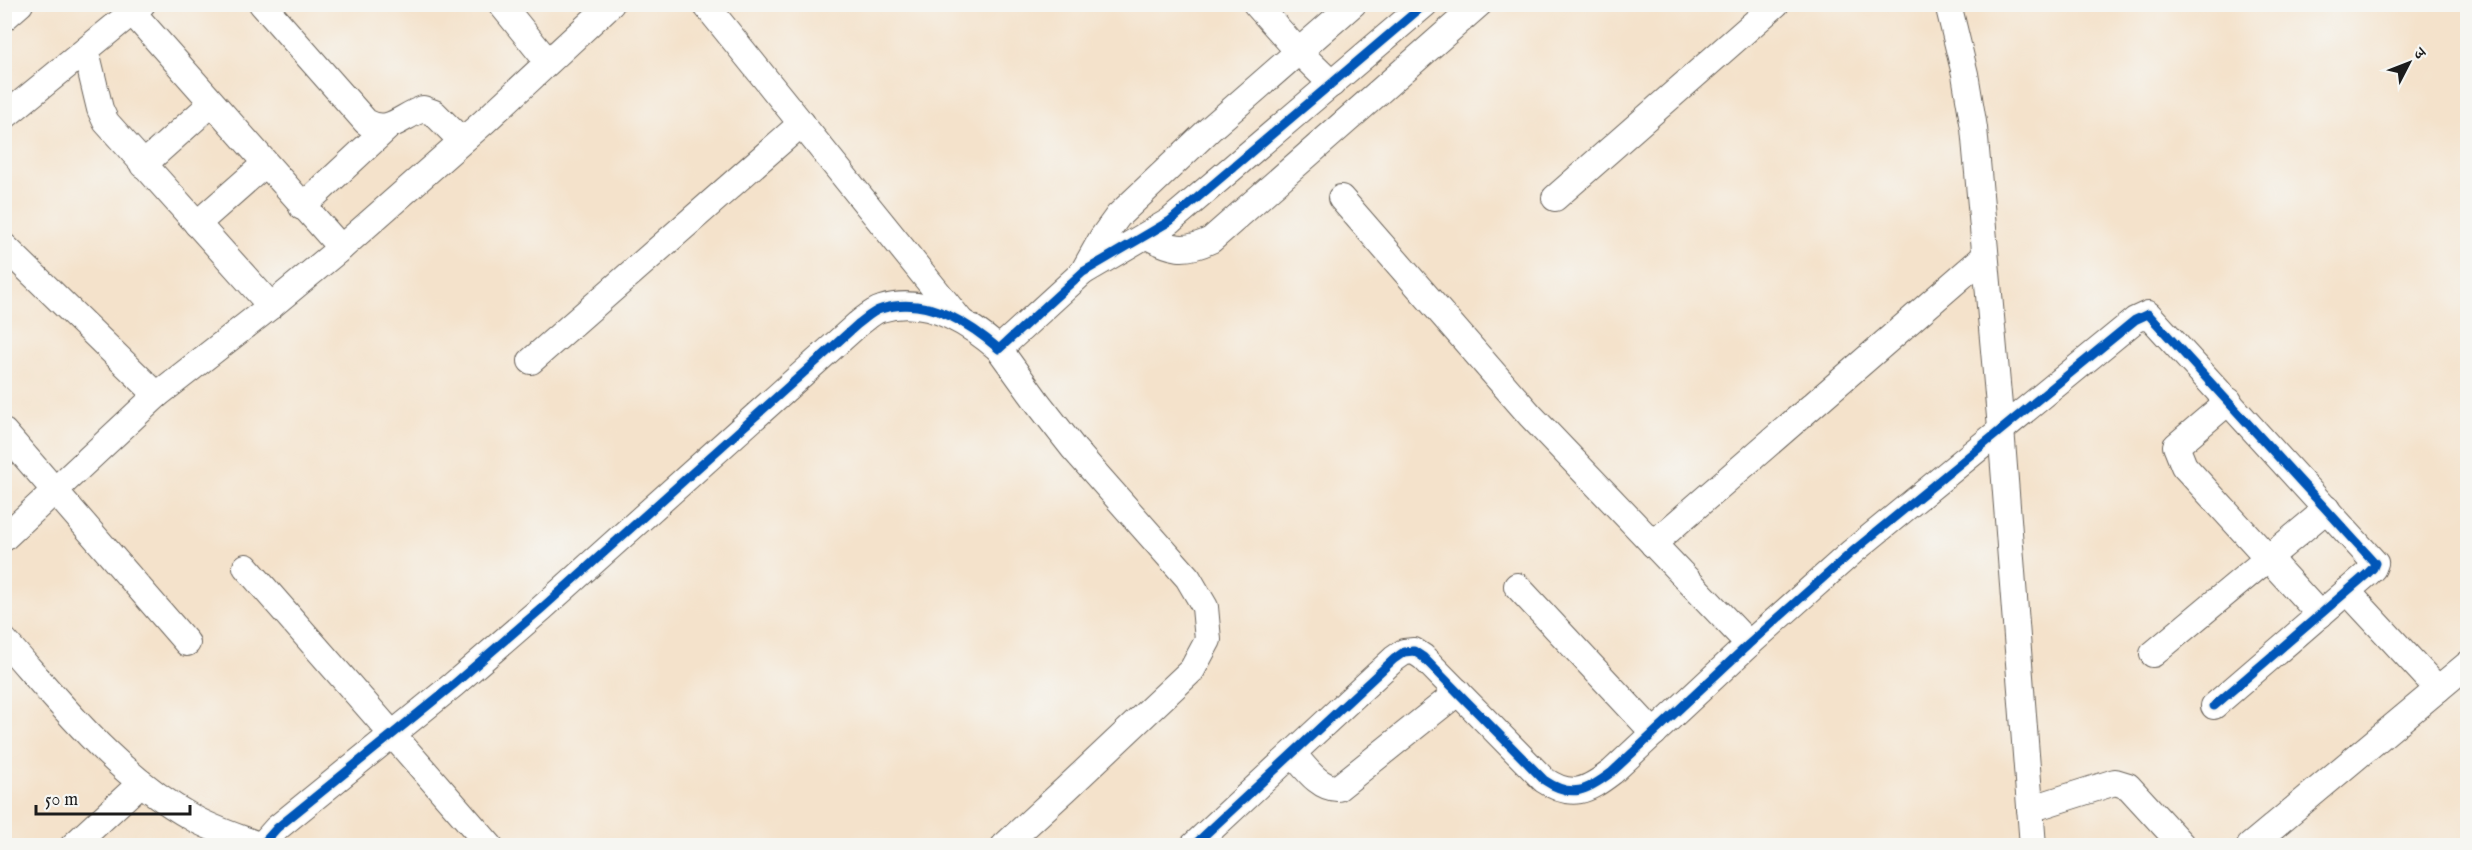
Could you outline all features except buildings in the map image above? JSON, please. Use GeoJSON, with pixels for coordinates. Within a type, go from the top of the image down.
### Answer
{"type":"FeatureCollection","features":[{"type":"Feature","properties":{"kind":"street"},"geometry":{"type":"LineString","coordinates":[[4,18],[20,4]]}},
{"type":"Feature","properties":{"kind":"street"},"geometry":{"type":"LineString","coordinates":[[262,4],[357,113],[378,128],[388,127]]}},
{"type":"Feature","properties":{"kind":"street"},"geometry":{"type":"LineString","coordinates":[[501,4],[548,62]]}},
{"type":"Feature","properties":{"kind":"street"},"geometry":{"type":"LineString","coordinates":[[4,538],[157,395],[271,306],[340,248],[611,4]]}},
{"type":"Feature","properties":{"kind":"street"},"geometry":{"type":"LineString","coordinates":[[705,4],[960,320]]}},
{"type":"Feature","properties":{"kind":"street"},"geometry":{"type":"LineString","coordinates":[[1256,4],[1298,51],[1332,84]]}},
{"type":"Feature","properties":{"kind":"street"},"geometry":{"type":"LineString","coordinates":[[1083,272],[1102,238],[1118,216],[1181,155],[1353,4]]}},
{"type":"Feature","properties":{"kind":"street"},"geometry":{"type":"LineString","coordinates":[[999,349],[1083,272],[1170,221],[1425,4]]}},
{"type":"Feature","properties":{"kind":"street"},"geometry":{"type":"LineString","coordinates":[[1147,236],[1166,246],[1182,249],[1196,247],[1211,240],[1479,4]]}},
{"type":"Feature","properties":{"kind":"street"},"geometry":{"type":"LineString","coordinates":[[1555,198],[1776,4]]}},
{"type":"Feature","properties":{"kind":"street"},"geometry":{"type":"LineString","coordinates":[[1952,6],[1974,128],[2001,428],[2033,846]]}},
{"type":"Feature","properties":{"kind":"street"},"geometry":{"type":"LineString","coordinates":[[4,117],[86,51],[133,7],[211,104],[340,248]]}},
{"type":"Feature","properties":{"kind":"street"},"geometry":{"type":"LineString","coordinates":[[86,51],[100,109],[106,122],[271,306]]}},
{"type":"Feature","properties":{"kind":"street"},"geometry":{"type":"LineString","coordinates":[[143,165],[211,104]]}},
{"type":"Feature","properties":{"kind":"street"},"geometry":{"type":"LineString","coordinates":[[302,207],[388,127],[423,109],[434,113],[461,140]]}},
{"type":"Feature","properties":{"kind":"street"},"geometry":{"type":"LineString","coordinates":[[531,361],[802,123]]}},
{"type":"Feature","properties":{"kind":"street"},"geometry":{"type":"LineString","coordinates":[[197,224],[265,164]]}},
{"type":"Feature","properties":{"kind":"street"},"geometry":{"type":"LineString","coordinates":[[1341,198],[1530,415],[1749,644]]}},
{"type":"Feature","properties":{"kind":"street"},"geometry":{"type":"LineString","coordinates":[[4,246],[157,395]]}},
{"type":"Feature","properties":{"kind":"street"},"geometry":{"type":"LineString","coordinates":[[1653,544],[1985,256]]}},
{"type":"Feature","properties":{"kind":"street"},"geometry":{"type":"LineString","coordinates":[[4,640],[110,756],[141,783],[194,819],[212,838],[261,846],[277,828],[453,685],[542,608],[858,324],[880,309],[905,306],[928,308],[973,327],[999,349],[1074,449],[1188,578],[1205,607],[1208,640],[1192,670],[1004,846]]}},
{"type":"Feature","properties":{"kind":"street"},"geometry":{"type":"LineString","coordinates":[[1193,846],[1404,652],[1414,651],[1423,657],[1544,780],[1559,790],[1574,792],[1592,787],[1612,772],[1852,552],[2135,320],[2148,314],[2375,563],[2373,568],[2214,706]]}},
{"type":"Feature","properties":{"kind":"street"},"geometry":{"type":"LineString","coordinates":[[2229,401],[2183,439],[2176,446],[2177,453],[2184,466],[2320,615]]}},
{"type":"Feature","properties":{"kind":"street"},"geometry":{"type":"LineString","coordinates":[[4,432],[187,642]]}},
{"type":"Feature","properties":{"kind":"street"},"geometry":{"type":"LineString","coordinates":[[2153,654],[2327,509]]}},
{"type":"Feature","properties":{"kind":"street"},"geometry":{"type":"LineString","coordinates":[[246,567],[490,846]]}},
{"type":"Feature","properties":{"kind":"street"},"geometry":{"type":"LineString","coordinates":[[1517,586],[1654,733]]}},
{"type":"Feature","properties":{"kind":"street"},"geometry":{"type":"LineString","coordinates":[[2347,591],[2438,689]]}},
{"type":"Feature","properties":{"kind":"street"},"geometry":{"type":"LineString","coordinates":[[2250,846],[2468,664]]}},
{"type":"Feature","properties":{"kind":"street"},"geometry":{"type":"LineString","coordinates":[[1293,754],[1322,784],[1331,789],[1338,788],[1458,692]]}},
{"type":"Feature","properties":{"kind":"street"},"geometry":{"type":"LineString","coordinates":[[2030,809],[2115,782],[2128,786],[2183,846]]}},
{"type":"Feature","properties":{"kind":"street"},"geometry":{"type":"LineString","coordinates":[[73,846],[141,783]]}},
{"type":"Feature","properties":{"kind":"cycle path"},"geometry":{"type":"LineString","coordinates":[[261,846],[277,828],[453,685],[542,608],[869,315],[878,310],[897,306],[929,308],[974,329],[999,349],[1083,272],[1170,221],[1425,4]]}},
{"type":"Feature","properties":{"kind":"cycle path"},"geometry":{"type":"LineString","coordinates":[[1193,846],[1404,652],[1414,651],[1423,657],[1544,780],[1571,791],[1595,784],[1612,772],[1852,552],[2135,320],[2148,314],[2375,563],[2367,574],[2214,706]]}}]}
